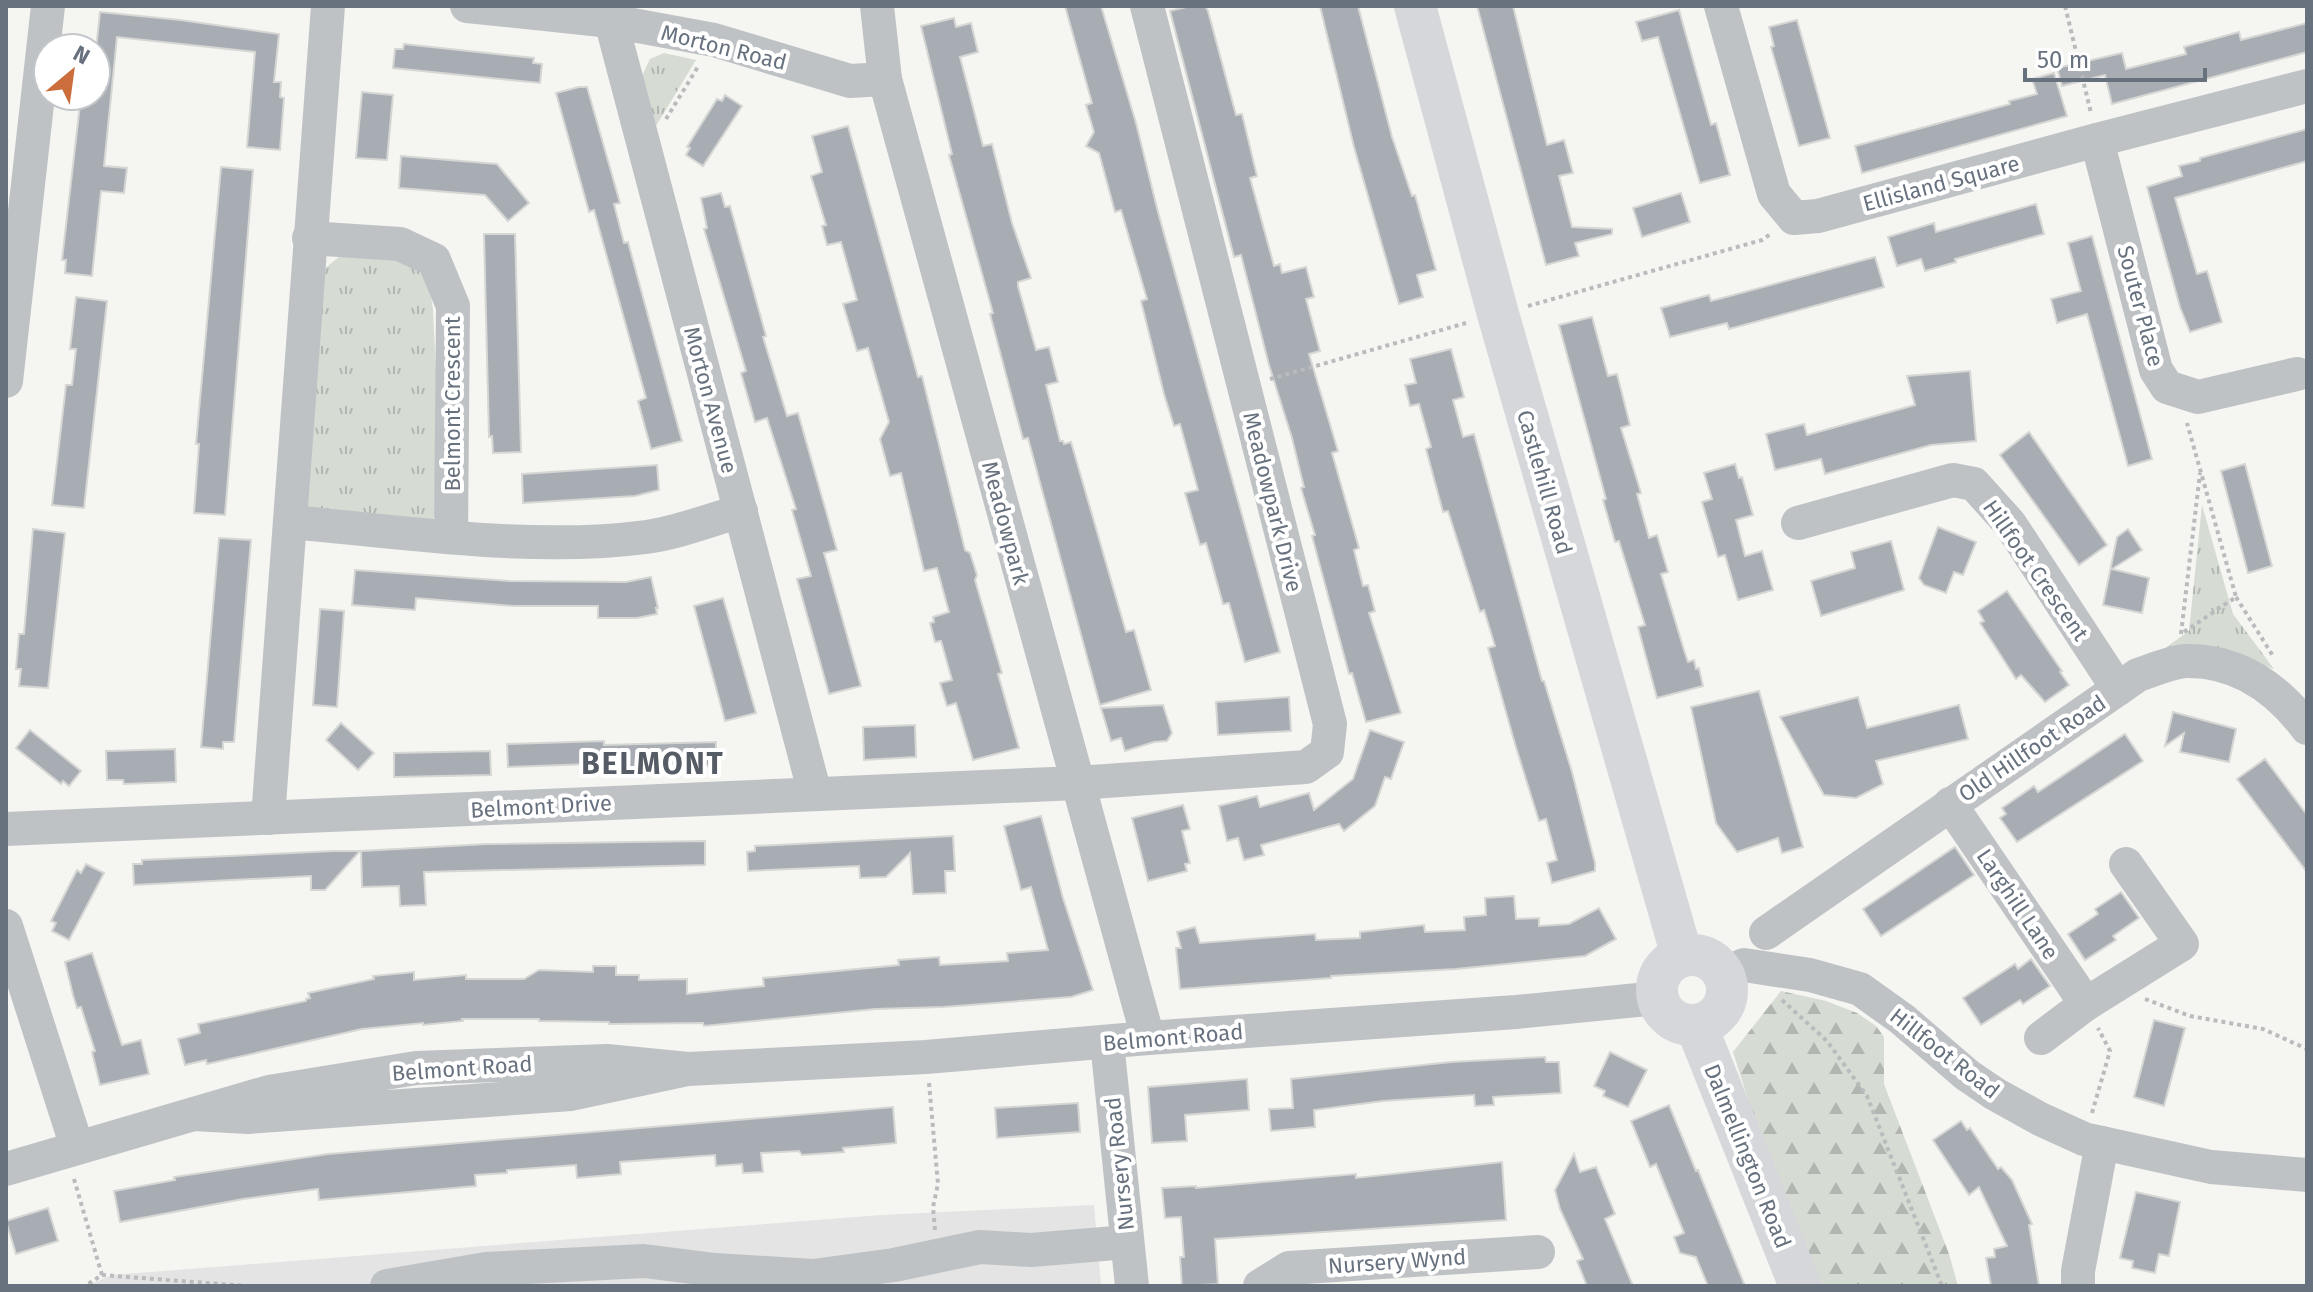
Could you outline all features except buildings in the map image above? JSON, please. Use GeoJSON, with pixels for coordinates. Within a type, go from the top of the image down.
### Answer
{"type":"FeatureCollection","features":[{"type":"Feature","properties":{"kind":"main road","name":"Castlehill Road"},"geometry":{"type":"LineString","coordinates":[[1415,6],[1502,329],[1682,956]]}},
{"type":"Feature","properties":{"kind":"main road"},"geometry":{"type":"LineString","coordinates":[[1691,954],[1734,969],[1723,1007],[1712,1019],[1696,1025],[1676,1022],[1662,1008],[1658,998],[1661,973],[1673,960],[1682,956],[1691,954]]}},
{"type":"Feature","properties":{"kind":"main road","name":"Dalmellington Road"},"geometry":{"type":"LineString","coordinates":[[1696,1025],[1800,1286]]}},
{"type":"Feature","properties":{"kind":"street"},"geometry":{"type":"LineString","coordinates":[[6,381],[48,6]]}},
{"type":"Feature","properties":{"kind":"street"},"geometry":{"type":"LineString","coordinates":[[268,818],[328,6]]}},
{"type":"Feature","properties":{"kind":"street","name":"Morton Road"},"geometry":{"type":"LineString","coordinates":[[467,6],[611,13],[850,81],[885,79]]}},
{"type":"Feature","properties":{"kind":"street","name":"Meadowpark"},"geometry":{"type":"LineString","coordinates":[[877,6],[885,79],[1148,1038]]}},
{"type":"Feature","properties":{"kind":"street","name":"Meadowpark Drive"},"geometry":{"type":"LineString","coordinates":[[1077,783],[1306,767],[1327,752],[1330,724],[1147,6]]}},
{"type":"Feature","properties":{"kind":"street","name":"Ellisland Square"},"geometry":{"type":"LineString","coordinates":[[1721,6],[1774,194],[1794,218],[1818,216],[2307,86]]}},
{"type":"Feature","properties":{"kind":"street","name":"Morton Avenue"},"geometry":{"type":"LineString","coordinates":[[611,13],[815,794]]}},
{"type":"Feature","properties":{"kind":"street","name":"Souter Place"},"geometry":{"type":"LineString","coordinates":[[2097,140],[2156,370],[2167,387],[2198,397],[2297,374]]}},
{"type":"Feature","properties":{"kind":"street","name":"Belmont Crescent"},"geometry":{"type":"LineString","coordinates":[[309,238],[400,244],[434,260],[453,306],[451,537]]}},
{"type":"Feature","properties":{"kind":"street","name":"Hillfoot Crescent"},"geometry":{"type":"LineString","coordinates":[[1798,525],[1953,480],[1974,484],[2010,524],[2118,689]]}},
{"type":"Feature","properties":{"kind":"street"},"geometry":{"type":"LineString","coordinates":[[290,522],[451,537],[594,542],[650,537],[741,511]]}},
{"type":"Feature","properties":{"kind":"street","name":"Old Hillfoot Road"},"geometry":{"type":"LineString","coordinates":[[1766,933],[2138,675],[2184,661],[2226,666],[2253,676],[2283,700],[2307,728]]}},
{"type":"Feature","properties":{"kind":"street","name":"Belmont Drive"},"geometry":{"type":"LineString","coordinates":[[6,829],[1077,783]]}},
{"type":"Feature","properties":{"kind":"street","name":"Larghill Lane"},"geometry":{"type":"LineString","coordinates":[[1950,804],[2086,1004]]}},
{"type":"Feature","properties":{"kind":"street"},"geometry":{"type":"LineString","coordinates":[[2041,1038],[2086,1004],[2182,944],[2126,864]]}},
{"type":"Feature","properties":{"kind":"street"},"geometry":{"type":"LineString","coordinates":[[6,926],[71,1148]]}},
{"type":"Feature","properties":{"kind":"street","name":"Hillfoot Road"},"geometry":{"type":"LineString","coordinates":[[1734,969],[1810,975],[1860,989],[1995,1094],[2040,1119],[2093,1141],[2211,1167],[2307,1175]]}},
{"type":"Feature","properties":{"kind":"street","name":"Belmont Road"},"geometry":{"type":"LineString","coordinates":[[6,1169],[269,1092],[416,1068],[607,1061],[688,1069],[926,1057],[1516,1012],[1658,998]]}},
{"type":"Feature","properties":{"kind":"street","name":"Nursery Road"},"geometry":{"type":"LineString","coordinates":[[1107,1042],[1132,1286]]}},
{"type":"Feature","properties":{"kind":"street"},"geometry":{"type":"LineString","coordinates":[[2078,1286],[2093,1141]]}},
{"type":"Feature","properties":{"kind":"street"},"geometry":{"type":"LineString","coordinates":[[387,1286],[486,1269],[644,1261],[715,1270],[813,1276],[980,1247],[1031,1250],[1127,1242]]}},
{"type":"Feature","properties":{"kind":"street","name":"Nursery Wynd"},"geometry":{"type":"LineString","coordinates":[[1260,1286],[1289,1268],[1538,1252]]}},
{"type":"Feature","properties":{"kind":"path"},"geometry":{"type":"LineString","coordinates":[[2065,6],[2097,140]]}},
{"type":"Feature","properties":{"kind":"path"},"geometry":{"type":"LineString","coordinates":[[646,152],[714,40]]}},
{"type":"Feature","properties":{"kind":"path"},"geometry":{"type":"LineString","coordinates":[[2178,390],[2236,597],[2286,677],[2283,700]]}},
{"type":"Feature","properties":{"kind":"path"},"geometry":{"type":"LineString","coordinates":[[2200,469],[2181,634],[2236,597]]}},
{"type":"Feature","properties":{"kind":"path"},"geometry":{"type":"LineString","coordinates":[[1734,969],[1827,1041],[1867,1096],[1942,1286]]}},
{"type":"Feature","properties":{"kind":"path"},"geometry":{"type":"LineString","coordinates":[[2126,981],[2144,998],[2164,1008],[2190,1016],[2263,1029],[2307,1049]]}},
{"type":"Feature","properties":{"kind":"path"},"geometry":{"type":"LineString","coordinates":[[2086,1004],[2110,1051],[2093,1141]]}},
{"type":"Feature","properties":{"kind":"path"},"geometry":{"type":"LineString","coordinates":[[926,1057],[938,1184],[933,1207],[938,1256]]}},
{"type":"Feature","properties":{"kind":"path"},"geometry":{"type":"LineString","coordinates":[[71,1148],[102,1275]]}},
{"type":"Feature","properties":{"kind":"path"},"geometry":{"type":"LineString","coordinates":[[85,1286],[102,1275],[246,1286]]}},
{"type":"Feature","properties":{"kind":"shaded area"},"geometry":{"type":"Polygon","coordinates":[[[1094,1205],[1101,1286],[86,1286],[112,1275],[881,1215],[1094,1205]]]}},
{"type":"Feature","properties":{"kind":"green space"},"geometry":{"type":"Polygon","coordinates":[[[664,53],[696,60],[656,126],[642,76],[650,59],[664,53]]]}},
{"type":"Feature","properties":{"kind":"green space"},"geometry":{"type":"Polygon","coordinates":[[[344,253],[410,257],[428,274],[433,310],[442,497],[433,519],[412,531],[307,513],[319,273],[344,253]]]}},
{"type":"Feature","properties":{"kind":"green space"},"geometry":{"type":"Polygon","coordinates":[[[2202,505],[2233,614],[2274,669],[2228,653],[2158,653],[2189,631],[2202,505]]]}},
{"type":"Feature","properties":{"kind":"green space"},"geometry":{"type":"Polygon","coordinates":[[[1781,991],[1826,1001],[1857,1013],[1876,1026],[1884,1037],[1884,1084],[1949,1254],[1958,1286],[1818,1286],[1761,1140],[1733,1052],[1781,991]]]}},
{"type":"Feature","properties":{"kind":"district","name":"BELMONT"},"geometry":{"type":"Point","coordinates":[653,764]}}]}
